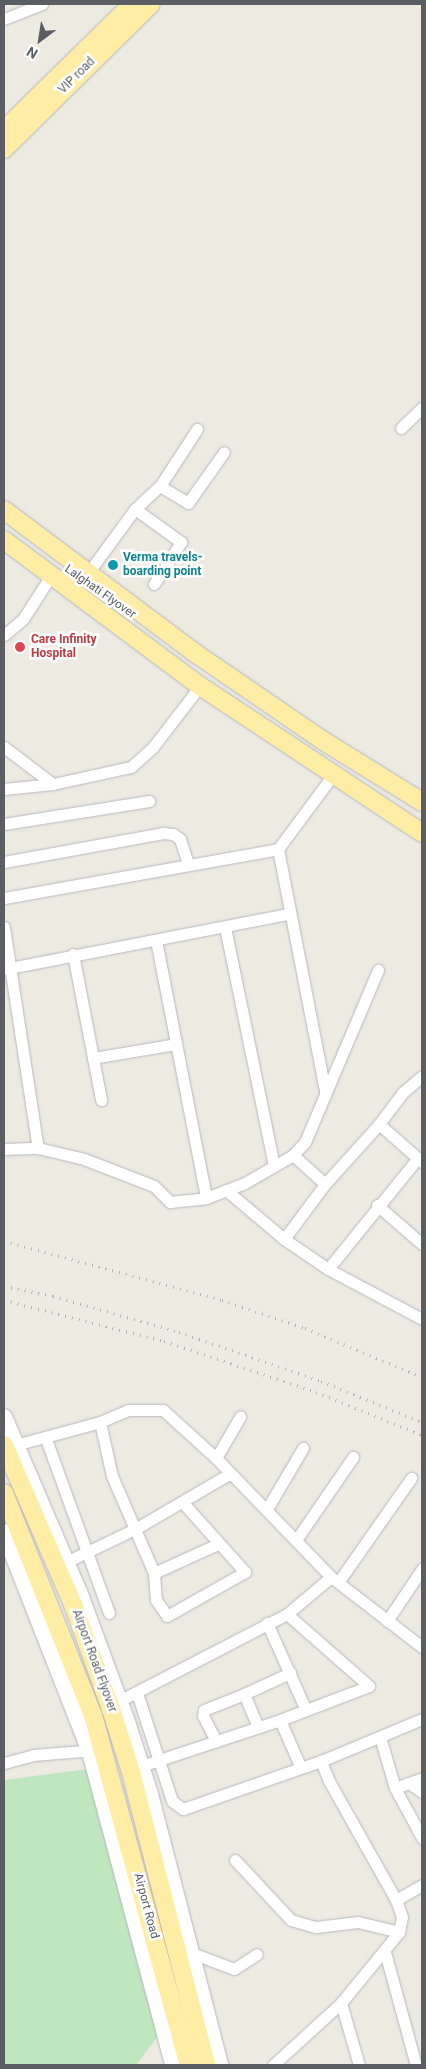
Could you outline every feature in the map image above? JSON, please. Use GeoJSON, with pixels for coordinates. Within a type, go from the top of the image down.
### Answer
{"type":"FeatureCollection","features":[{"type":"Feature","properties":{"kind":"main road","name":"VIP road"},"geometry":{"type":"LineString","coordinates":[[4,130],[132,4]]}},
{"type":"Feature","properties":{"kind":"main road","name":"VIP road"},"geometry":{"type":"LineString","coordinates":[[4,149],[151,4]]}},
{"type":"Feature","properties":{"kind":"main road"},"geometry":{"type":"LineString","coordinates":[[4,510],[198,655],[322,740],[422,802]]}},
{"type":"Feature","properties":{"kind":"main road","name":"Lalghati Flyover"},"geometry":{"type":"LineString","coordinates":[[4,523],[180,648],[198,655]]}},
{"type":"Feature","properties":{"kind":"main road"},"geometry":{"type":"LineString","coordinates":[[4,540],[200,686],[332,776],[422,832]]}},
{"type":"Feature","properties":{"kind":"main road","name":"Airport Road Flyover"},"geometry":{"type":"LineString","coordinates":[[10,1445],[115,1705],[166,1884],[206,2065]]}},
{"type":"Feature","properties":{"kind":"main road","name":"Airport Road Flyover"},"geometry":{"type":"LineString","coordinates":[[4,1493],[93,1715],[97,1750]]}},
{"type":"Feature","properties":{"kind":"main road","name":"Airport Road"},"geometry":{"type":"LineString","coordinates":[[97,1750],[189,2065]]}},
{"type":"Feature","properties":{"kind":"street"},"geometry":{"type":"LineString","coordinates":[[6,17],[14,4]]}},
{"type":"Feature","properties":{"kind":"street"},"geometry":{"type":"LineString","coordinates":[[6,17],[42,4]]}},
{"type":"Feature","properties":{"kind":"street"},"geometry":{"type":"LineString","coordinates":[[401,428],[422,408]]}},
{"type":"Feature","properties":{"kind":"street"},"geometry":{"type":"LineString","coordinates":[[88,573],[135,509],[160,486],[197,428]]}},
{"type":"Feature","properties":{"kind":"street"},"geometry":{"type":"LineString","coordinates":[[160,486],[188,503],[224,452]]}},
{"type":"Feature","properties":{"kind":"street"},"geometry":{"type":"LineString","coordinates":[[135,509],[181,542],[154,584]]}},
{"type":"Feature","properties":{"kind":"street"},"geometry":{"type":"LineString","coordinates":[[4,635],[24,619],[50,576]]}},
{"type":"Feature","properties":{"kind":"street"},"geometry":{"type":"LineString","coordinates":[[4,789],[53,784],[131,767],[153,747],[200,686]]}},
{"type":"Feature","properties":{"kind":"street"},"geometry":{"type":"LineString","coordinates":[[4,747],[53,784]]}},
{"type":"Feature","properties":{"kind":"street"},"geometry":{"type":"LineString","coordinates":[[325,1091],[288,914],[278,850],[332,776]]}},
{"type":"Feature","properties":{"kind":"street"},"geometry":{"type":"LineString","coordinates":[[4,824],[148,801]]}},
{"type":"Feature","properties":{"kind":"street"},"geometry":{"type":"LineString","coordinates":[[4,862],[163,833],[173,834],[180,839],[188,864]]}},
{"type":"Feature","properties":{"kind":"street"},"geometry":{"type":"LineString","coordinates":[[4,898],[188,864],[278,850]]}},
{"type":"Feature","properties":{"kind":"street"},"geometry":{"type":"LineString","coordinates":[[7,968],[288,914]]}},
{"type":"Feature","properties":{"kind":"street"},"geometry":{"type":"LineString","coordinates":[[4,927],[7,968],[38,1148]]}},
{"type":"Feature","properties":{"kind":"street"},"geometry":{"type":"LineString","coordinates":[[225,927],[274,1165]]}},
{"type":"Feature","properties":{"kind":"street"},"geometry":{"type":"LineString","coordinates":[[156,940],[206,1198]]}},
{"type":"Feature","properties":{"kind":"street"},"geometry":{"type":"LineString","coordinates":[[73,954],[101,1100]]}},
{"type":"Feature","properties":{"kind":"street"},"geometry":{"type":"LineString","coordinates":[[4,1149],[38,1148],[84,1159],[154,1186],[170,1202],[206,1198],[226,1190],[293,1155],[305,1142],[325,1091],[354,1030],[378,970]]}},
{"type":"Feature","properties":{"kind":"street"},"geometry":{"type":"LineString","coordinates":[[93,1058],[176,1044]]}},
{"type":"Feature","properties":{"kind":"street"},"geometry":{"type":"LineString","coordinates":[[284,1239],[325,1184],[379,1124],[402,1093],[422,1076]]}},
{"type":"Feature","properties":{"kind":"street"},"geometry":{"type":"LineString","coordinates":[[328,1269],[377,1205],[420,1160],[379,1124]]}},
{"type":"Feature","properties":{"kind":"street"},"geometry":{"type":"LineString","coordinates":[[293,1155],[325,1184]]}},
{"type":"Feature","properties":{"kind":"street"},"geometry":{"type":"LineString","coordinates":[[226,1190],[284,1239],[328,1269],[422,1319]]}},
{"type":"Feature","properties":{"kind":"street"},"geometry":{"type":"LineString","coordinates":[[377,1205],[422,1244]]}},
{"type":"Feature","properties":{"kind":"street"},"geometry":{"type":"LineString","coordinates":[[10,1445],[46,1439],[100,1422],[128,1410],[162,1410],[216,1458],[229,1474],[267,1509],[335,1579],[422,1647]]}},
{"type":"Feature","properties":{"kind":"street"},"geometry":{"type":"LineString","coordinates":[[4,1417],[10,1445],[66,1562],[115,1705],[141,1766],[166,1884],[189,1952],[220,2065]]}},
{"type":"Feature","properties":{"kind":"street"},"geometry":{"type":"LineString","coordinates":[[216,1458],[240,1417]]}},
{"type":"Feature","properties":{"kind":"street"},"geometry":{"type":"LineString","coordinates":[[100,1422],[112,1476],[154,1573],[156,1600],[167,1616],[245,1572],[218,1544],[184,1503]]}},
{"type":"Feature","properties":{"kind":"street"},"geometry":{"type":"LineString","coordinates":[[46,1439],[89,1551],[109,1613]]}},
{"type":"Feature","properties":{"kind":"street"},"geometry":{"type":"LineString","coordinates":[[267,1509],[303,1448]]}},
{"type":"Feature","properties":{"kind":"street"},"geometry":{"type":"LineString","coordinates":[[296,1540],[353,1457]]}},
{"type":"Feature","properties":{"kind":"street"},"geometry":{"type":"LineString","coordinates":[[66,1562],[184,1503],[229,1474]]}},
{"type":"Feature","properties":{"kind":"street"},"geometry":{"type":"LineString","coordinates":[[115,1705],[288,1614],[335,1579],[411,1478]]}},
{"type":"Feature","properties":{"kind":"street"},"geometry":{"type":"LineString","coordinates":[[4,1532],[9,1560],[97,1750],[172,2065]]}},
{"type":"Feature","properties":{"kind":"street"},"geometry":{"type":"LineString","coordinates":[[154,1573],[218,1544]]}},
{"type":"Feature","properties":{"kind":"street"},"geometry":{"type":"LineString","coordinates":[[387,1621],[421,1574]]}},
{"type":"Feature","properties":{"kind":"street"},"geometry":{"type":"LineString","coordinates":[[141,1766],[280,1720],[369,1686],[288,1614]]}},
{"type":"Feature","properties":{"kind":"street"},"geometry":{"type":"LineString","coordinates":[[267,1624],[306,1710]]}},
{"type":"Feature","properties":{"kind":"street"},"geometry":{"type":"LineString","coordinates":[[216,1740],[202,1716],[204,1710],[290,1673]]}},
{"type":"Feature","properties":{"kind":"street"},"geometry":{"type":"LineString","coordinates":[[137,1694],[172,1801],[183,1809],[321,1760],[422,1718]]}},
{"type":"Feature","properties":{"kind":"street"},"geometry":{"type":"LineString","coordinates":[[244,1694],[258,1727]]}},
{"type":"Feature","properties":{"kind":"street"},"geometry":{"type":"LineString","coordinates":[[280,1720],[300,1766]]}},
{"type":"Feature","properties":{"kind":"street"},"geometry":{"type":"LineString","coordinates":[[380,1737],[395,1788],[422,1838]]}},
{"type":"Feature","properties":{"kind":"street"},"geometry":{"type":"LineString","coordinates":[[4,1763],[33,1755],[97,1750]]}},
{"type":"Feature","properties":{"kind":"street"},"geometry":{"type":"LineString","coordinates":[[279,2063],[340,2003],[385,1952],[400,1932],[402,1918],[396,1900],[329,1781],[321,1760]]}},
{"type":"Feature","properties":{"kind":"street"},"geometry":{"type":"LineString","coordinates":[[395,1788],[422,1778]]}},
{"type":"Feature","properties":{"kind":"street"},"geometry":{"type":"LineString","coordinates":[[409,1783],[422,1792]]}},
{"type":"Feature","properties":{"kind":"street"},"geometry":{"type":"LineString","coordinates":[[235,1860],[291,1920],[316,1927],[358,1922],[400,1932]]}},
{"type":"Feature","properties":{"kind":"street"},"geometry":{"type":"LineString","coordinates":[[396,1900],[422,1885]]}},
{"type":"Feature","properties":{"kind":"street"},"geometry":{"type":"LineString","coordinates":[[189,1952],[234,1969],[257,1954]]}},
{"type":"Feature","properties":{"kind":"street"},"geometry":{"type":"LineString","coordinates":[[385,1952],[416,2065]]}},
{"type":"Feature","properties":{"kind":"street"},"geometry":{"type":"LineString","coordinates":[[340,2003],[359,2065]]}},
{"type":"Feature","properties":{"kind":"green space"},"geometry":{"type":"Polygon","coordinates":[[[95,1768],[159,2035],[136,2065],[4,2065],[4,1780],[95,1768]]]}},
{"type":"Feature","properties":{"kind":"railway"},"geometry":{"type":"LineString","coordinates":[[4,1241],[222,1300],[305,1328],[422,1377]]}},
{"type":"Feature","properties":{"kind":"railway"},"geometry":{"type":"LineString","coordinates":[[4,1286],[53,1296],[179,1332],[321,1381],[422,1422]]}},
{"type":"Feature","properties":{"kind":"railway"},"geometry":{"type":"LineString","coordinates":[[4,1300],[164,1341],[316,1392],[422,1435]]}},
{"type":"Feature","properties":{"kind":"place","name":"Verma travels- boarding point"},"geometry":{"type":"Point","coordinates":[113,565]}},
{"type":"Feature","properties":{"kind":"place","name":"Care Infinity Hospital"},"geometry":{"type":"Point","coordinates":[20,647]}}]}
